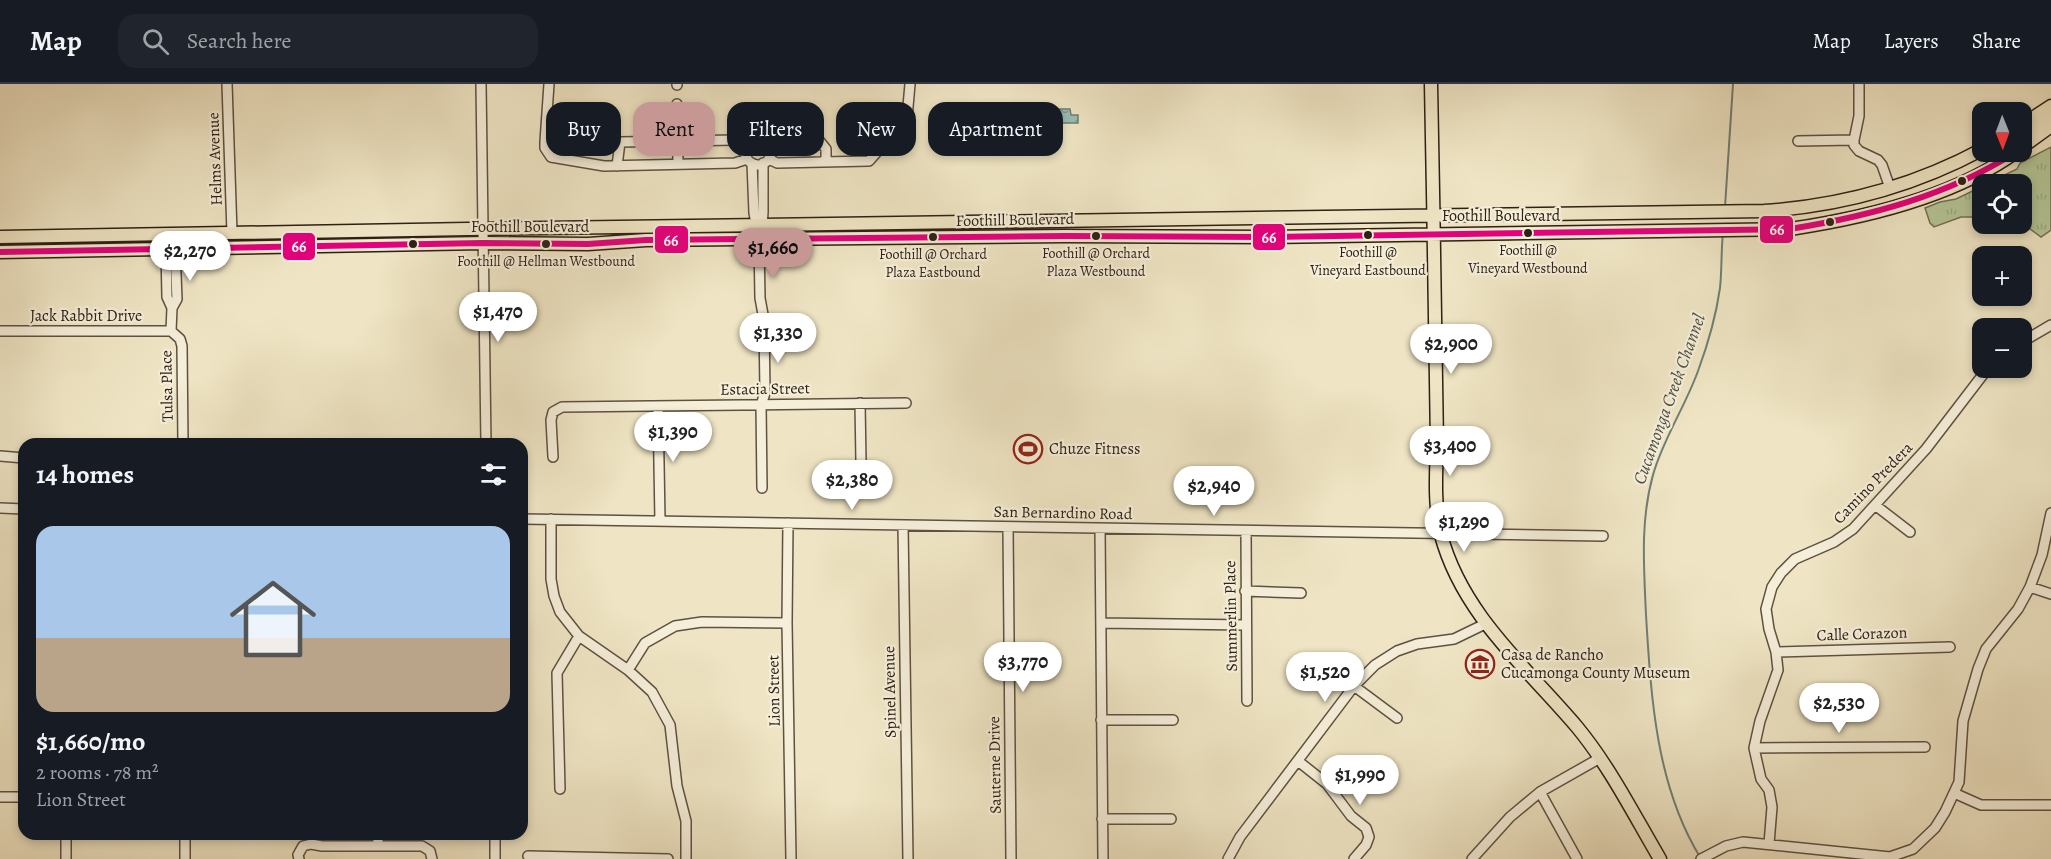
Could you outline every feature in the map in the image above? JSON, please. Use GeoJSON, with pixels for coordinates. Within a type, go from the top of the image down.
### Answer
{"type":"FeatureCollection","features":[{"type":"Feature","properties":{"kind":"main road"},"geometry":{"type":"LineString","coordinates":[[1431,84],[1437,434],[1435,470],[1441,534],[1463,590],[1485,624],[1578,729],[1600,758],[1660,859]]}},
{"type":"Feature","properties":{"kind":"main road"},"geometry":{"type":"LineString","coordinates":[[2032,118],[2051,106]]}},
{"type":"Feature","properties":{"kind":"main road"},"geometry":{"type":"LineString","coordinates":[[2032,129],[2051,116]]}},
{"type":"Feature","properties":{"kind":"main road"},"geometry":{"type":"LineString","coordinates":[[2032,140],[2051,126]]}},
{"type":"Feature","properties":{"kind":"main road","name":"Foothill Boulevard"},"geometry":{"type":"LineString","coordinates":[[0,237],[1433,214],[1730,212],[1828,204],[1890,188],[1949,166],[1972,154]]}},
{"type":"Feature","properties":{"kind":"main road","name":"Foothill Boulevard"},"geometry":{"type":"LineString","coordinates":[[0,252],[483,243],[588,244],[646,240],[1065,236],[1265,237],[1790,229],[1875,212],[1957,184],[1993,162]]}},
{"type":"Feature","properties":{"kind":"street","name":"Helms Avenue"},"geometry":{"type":"LineString","coordinates":[[227,84],[232,233]]}},
{"type":"Feature","properties":{"kind":"street"},"geometry":{"type":"LineString","coordinates":[[481,84],[486,438]]}},
{"type":"Feature","properties":{"kind":"street"},"geometry":{"type":"LineString","coordinates":[[549,84],[545,142],[549,155],[595,165],[617,166],[750,161],[777,163],[869,161],[908,118],[910,84]]}},
{"type":"Feature","properties":{"kind":"street"},"geometry":{"type":"LineString","coordinates":[[1859,84],[1859,116],[1854,145],[1859,152],[1878,160],[1890,188]]}},
{"type":"Feature","properties":{"kind":"street"},"geometry":{"type":"LineString","coordinates":[[1798,141],[1854,140]]}},
{"type":"Feature","properties":{"kind":"street"},"geometry":{"type":"LineString","coordinates":[[617,166],[620,142],[633,142]]}},
{"type":"Feature","properties":{"kind":"street"},"geometry":{"type":"LineString","coordinates":[[824,146],[826,162]]}},
{"type":"Feature","properties":{"kind":"street"},"geometry":{"type":"LineString","coordinates":[[678,156],[678,164]]}},
{"type":"Feature","properties":{"kind":"street"},"geometry":{"type":"LineString","coordinates":[[748,156],[754,213],[759,225]]}},
{"type":"Feature","properties":{"kind":"street"},"geometry":{"type":"LineString","coordinates":[[762,488],[761,405],[765,393],[759,225],[768,156]]}},
{"type":"Feature","properties":{"kind":"street"},"geometry":{"type":"LineString","coordinates":[[171,249],[171,285],[167,297],[172,308],[171,331]]}},
{"type":"Feature","properties":{"kind":"street"},"geometry":{"type":"LineString","coordinates":[[2032,336],[2051,325]]}},
{"type":"Feature","properties":{"kind":"street","name":"Jack Rabbit Drive"},"geometry":{"type":"LineString","coordinates":[[0,331],[171,331]]}},
{"type":"Feature","properties":{"kind":"street","name":"Tulsa Place"},"geometry":{"type":"LineString","coordinates":[[171,331],[180,339],[182,346],[183,438]]}},
{"type":"Feature","properties":{"kind":"street","name":"Camino Predera"},"geometry":{"type":"LineString","coordinates":[[1769,844],[1772,807],[1769,790],[1761,779],[1754,748],[1760,721],[1778,670],[1766,609],[1772,587],[1781,573],[1795,559],[1834,543],[1853,530],[1926,449],[1980,378]]}},
{"type":"Feature","properties":{"kind":"street"},"geometry":{"type":"LineString","coordinates":[[860,403],[861,462]]}},
{"type":"Feature","properties":{"kind":"street","name":"Estacia Street"},"geometry":{"type":"LineString","coordinates":[[554,457],[551,420],[553,412],[562,407],[906,403]]}},
{"type":"Feature","properties":{"kind":"street"},"geometry":{"type":"LineString","coordinates":[[658,406],[660,521]]}},
{"type":"Feature","properties":{"kind":"street"},"geometry":{"type":"LineString","coordinates":[[0,456],[18,458]]}},
{"type":"Feature","properties":{"kind":"street"},"geometry":{"type":"LineString","coordinates":[[1875,505],[1910,532]]}},
{"type":"Feature","properties":{"kind":"street"},"geometry":{"type":"LineString","coordinates":[[0,508],[18,509]]}},
{"type":"Feature","properties":{"kind":"street"},"geometry":{"type":"LineString","coordinates":[[1701,859],[1726,846],[1743,842],[1890,857],[1913,849],[1935,828],[1959,782],[1963,721],[1978,669],[1986,649],[2018,609],[2031,587],[2042,555],[2051,513]]}},
{"type":"Feature","properties":{"kind":"street","name":"San Bernardino Road"},"geometry":{"type":"LineString","coordinates":[[528,519],[1603,536]]}},
{"type":"Feature","properties":{"kind":"street"},"geometry":{"type":"LineString","coordinates":[[551,519],[551,579],[560,612],[579,636],[628,670],[652,692],[670,725],[677,786],[686,821],[686,859]]}},
{"type":"Feature","properties":{"kind":"street","name":"Lion Street"},"geometry":{"type":"LineString","coordinates":[[788,523],[791,859]]}},
{"type":"Feature","properties":{"kind":"street","name":"Spinel Avenue"},"geometry":{"type":"LineString","coordinates":[[903,525],[908,859]]}},
{"type":"Feature","properties":{"kind":"street","name":"Sauterne Drive"},"geometry":{"type":"LineString","coordinates":[[1008,527],[1011,859]]}},
{"type":"Feature","properties":{"kind":"street"},"geometry":{"type":"LineString","coordinates":[[1100,529],[1103,859]]}},
{"type":"Feature","properties":{"kind":"street","name":"Summerlin Place"},"geometry":{"type":"LineString","coordinates":[[1246,531],[1247,701]]}},
{"type":"Feature","properties":{"kind":"street"},"geometry":{"type":"LineString","coordinates":[[2031,587],[2051,594]]}},
{"type":"Feature","properties":{"kind":"street"},"geometry":{"type":"LineString","coordinates":[[1245,591],[1301,593]]}},
{"type":"Feature","properties":{"kind":"street"},"geometry":{"type":"LineString","coordinates":[[628,670],[645,643],[675,626],[702,622],[788,623]]}},
{"type":"Feature","properties":{"kind":"street"},"geometry":{"type":"LineString","coordinates":[[1101,623],[1246,626]]}},
{"type":"Feature","properties":{"kind":"street"},"geometry":{"type":"LineString","coordinates":[[1228,859],[1240,837],[1354,686],[1375,664],[1397,651],[1417,644],[1454,639],[1485,624]]}},
{"type":"Feature","properties":{"kind":"street"},"geometry":{"type":"LineString","coordinates":[[560,789],[557,674],[579,636]]}},
{"type":"Feature","properties":{"kind":"street","name":"Calle Corazon"},"geometry":{"type":"LineString","coordinates":[[1776,652],[1950,647]]}},
{"type":"Feature","properties":{"kind":"street"},"geometry":{"type":"LineString","coordinates":[[1354,686],[1397,718]]}},
{"type":"Feature","properties":{"kind":"street"},"geometry":{"type":"LineString","coordinates":[[1101,720],[1173,720]]}},
{"type":"Feature","properties":{"kind":"street"},"geometry":{"type":"LineString","coordinates":[[1754,748],[1925,747]]}},
{"type":"Feature","properties":{"kind":"street"},"geometry":{"type":"LineString","coordinates":[[1472,859],[1510,818],[1540,792],[1600,758]]}},
{"type":"Feature","properties":{"kind":"street"},"geometry":{"type":"LineString","coordinates":[[1298,761],[1327,784],[1351,816],[1366,828],[1368,837],[1365,845],[1354,859]]}},
{"type":"Feature","properties":{"kind":"street"},"geometry":{"type":"LineString","coordinates":[[1540,792],[1577,859]]}},
{"type":"Feature","properties":{"kind":"street"},"geometry":{"type":"LineString","coordinates":[[1954,793],[1981,806],[2051,805]]}},
{"type":"Feature","properties":{"kind":"street"},"geometry":{"type":"LineString","coordinates":[[0,796],[18,797]]}},
{"type":"Feature","properties":{"kind":"street"},"geometry":{"type":"LineString","coordinates":[[1102,819],[1171,819]]}},
{"type":"Feature","properties":{"kind":"street"},"geometry":{"type":"LineString","coordinates":[[66,840],[66,859]]}},
{"type":"Feature","properties":{"kind":"street"},"geometry":{"type":"LineString","coordinates":[[184,840],[185,859]]}},
{"type":"Feature","properties":{"kind":"street"},"geometry":{"type":"LineString","coordinates":[[378,840],[378,846]]}},
{"type":"Feature","properties":{"kind":"street"},"geometry":{"type":"LineString","coordinates":[[495,840],[495,859]]}},
{"type":"Feature","properties":{"kind":"street"},"geometry":{"type":"LineString","coordinates":[[299,859],[298,855],[303,846],[311,844],[321,846],[422,846],[431,855]]}},
{"type":"Feature","properties":{"kind":"street"},"geometry":{"type":"LineString","coordinates":[[1913,849],[1919,859]]}},
{"type":"Feature","properties":{"kind":"street"},"geometry":{"type":"LineString","coordinates":[[528,856],[668,859]]}},
{"type":"Feature","properties":{"kind":"green space"},"geometry":{"type":"Polygon","coordinates":[[[2051,147],[2051,230],[2041,237],[2032,230],[2032,174],[2007,174],[2017,169],[2022,162],[2032,162],[2032,157],[2051,147]]]}},
{"type":"Feature","properties":{"kind":"green space"},"geometry":{"type":"Polygon","coordinates":[[[1972,191],[1972,217],[1961,217],[1934,227],[1930,223],[1925,208],[1956,199],[1972,191]]]}},
{"type":"Feature","properties":{"kind":"water"},"geometry":{"type":"Polygon","coordinates":[[[1063,109],[1070,109],[1071,115],[1078,115],[1078,123],[1063,123],[1063,109]]]}},
{"type":"Feature","properties":{"kind":"waterway","name":"Cucamonga Creek Channel"},"geometry":{"type":"LineString","coordinates":[[1725,207],[1733,84]]}},
{"type":"Feature","properties":{"kind":"waterway","name":"Cucamonga Creek Channel"},"geometry":{"type":"LineString","coordinates":[[1700,857],[1685,829],[1674,800],[1658,740],[1650,677],[1644,545],[1646,510],[1657,462],[1698,371],[1714,319],[1720,288],[1723,233]]}},
{"type":"Feature","properties":{"kind":"transit line","name":"66"},"geometry":{"type":"LineString","coordinates":[[0,252],[483,243],[588,244],[646,240],[1065,236],[1265,237],[1790,229],[1849,218],[1907,202],[1963,181],[1999,162]]}},
{"type":"Feature","properties":{"kind":"place","name":"Foothill @ Vineyard Westbound"},"geometry":{"type":"Point","coordinates":[1528,233]}},
{"type":"Feature","properties":{"kind":"place","name":"Foothill @ Vineyard Eastbound"},"geometry":{"type":"Point","coordinates":[1368,235]}},
{"type":"Feature","properties":{"kind":"place","name":"Foothill @ Orchard Plaza Westbound"},"geometry":{"type":"Point","coordinates":[1096,236]}},
{"type":"Feature","properties":{"kind":"place","name":"Foothill @ Orchard Plaza Eastbound"},"geometry":{"type":"Point","coordinates":[933,237]}},
{"type":"Feature","properties":{"kind":"place","name":"Foothill @ Hellman Westbound"},"geometry":{"type":"Point","coordinates":[546,244]}},
{"type":"Feature","properties":{"kind":"place","name":"Chuze Fitness"},"geometry":{"type":"Point","coordinates":[1028,449]}},
{"type":"Feature","properties":{"kind":"place","name":"Casa de Rancho Cucamonga County Museum"},"geometry":{"type":"Point","coordinates":[1480,664]}}]}
